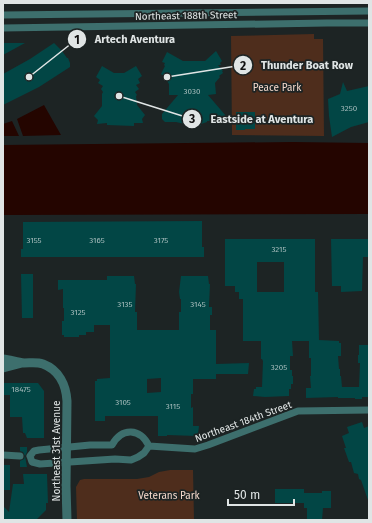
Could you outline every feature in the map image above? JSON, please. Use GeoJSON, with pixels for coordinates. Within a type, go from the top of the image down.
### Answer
{"type":"FeatureCollection","features":[{"type":"Feature","properties":{"kind":"street","name":"Northeast 188th Street"},"geometry":{"type":"LineString","coordinates":[[3,15],[369,11]]}},
{"type":"Feature","properties":{"kind":"street","name":"Northeast 188th Street"},"geometry":{"type":"LineString","coordinates":[[3,28],[369,23]]}},
{"type":"Feature","properties":{"kind":"street"},"geometry":{"type":"LineString","coordinates":[[3,358],[23,363]]}},
{"type":"Feature","properties":{"kind":"street"},"geometry":{"type":"LineString","coordinates":[[3,368],[23,363]]}},
{"type":"Feature","properties":{"kind":"street","name":"Northeast 31st Avenue"},"geometry":{"type":"LineString","coordinates":[[23,363],[43,364],[55,371],[65,388],[67,397],[67,520]]}},
{"type":"Feature","properties":{"kind":"street","name":"Northeast 184th Street"},"geometry":{"type":"LineString","coordinates":[[149,446],[195,449],[208,446],[298,411],[369,410]]}},
{"type":"Feature","properties":{"kind":"street"},"geometry":{"type":"LineString","coordinates":[[3,455],[26,456],[39,450],[90,445],[112,445],[116,439],[127,432],[134,432],[140,435],[149,446],[144,453],[131,460],[115,459],[35,464],[26,456]]}},
{"type":"Feature","properties":{"kind":"green space","name":"Peace Park"},"geometry":{"type":"Polygon","coordinates":[[[314,34],[314,39],[323,39],[324,136],[232,135],[231,36],[314,34]]]}},
{"type":"Feature","properties":{"kind":"green space","name":"Veterans Park"},"geometry":{"type":"Polygon","coordinates":[[[170,470],[193,470],[194,520],[77,520],[76,487],[80,480],[137,479],[149,477],[159,472],[170,470]]]}},
{"type":"Feature","properties":{"kind":"shaded area"},"geometry":{"type":"Polygon","coordinates":[[[44,105],[61,135],[23,136],[17,119],[44,105]]]}},
{"type":"Feature","properties":{"kind":"shaded area"},"geometry":{"type":"Polygon","coordinates":[[[12,121],[19,136],[3,136],[3,124],[12,121]]]}},
{"type":"Feature","properties":{"kind":"shaded area"},"geometry":{"type":"Polygon","coordinates":[[[292,142],[369,143],[369,214],[3,215],[3,145],[292,142]]]}},
{"type":"Feature","properties":{"kind":"building"},"geometry":{"type":"Polygon","coordinates":[[[3,43],[25,43],[3,55],[3,43]]]}},
{"type":"Feature","properties":{"kind":"building"},"geometry":{"type":"Polygon","coordinates":[[[54,43],[68,58],[70,67],[39,87],[3,105],[3,74],[30,59],[54,43]]]}},
{"type":"Feature","properties":{"kind":"building"},"geometry":{"type":"Polygon","coordinates":[[[216,51],[222,61],[220,63],[221,65],[218,65],[223,73],[219,76],[220,77],[215,83],[216,94],[208,95],[226,116],[220,121],[207,121],[201,124],[201,126],[185,126],[185,124],[176,122],[165,122],[162,119],[162,114],[178,95],[169,95],[169,84],[165,77],[161,74],[165,66],[165,63],[162,62],[167,52],[183,61],[205,61],[216,51]]]}},
{"type":"Feature","properties":{"kind":"building"},"geometry":{"type":"Polygon","coordinates":[[[102,66],[114,73],[124,73],[136,66],[142,76],[138,79],[140,83],[136,85],[139,89],[135,92],[137,95],[137,105],[145,115],[142,119],[143,123],[134,123],[134,126],[107,125],[107,123],[97,124],[98,120],[94,116],[102,106],[103,92],[101,89],[103,86],[98,83],[100,80],[96,77],[102,66]]]}},
{"type":"Feature","properties":{"kind":"building"},"geometry":{"type":"Polygon","coordinates":[[[343,82],[347,91],[369,86],[369,122],[351,127],[332,137],[328,99],[340,94],[343,82]]]}},
{"type":"Feature","properties":{"kind":"building"},"geometry":{"type":"Polygon","coordinates":[[[236,112],[255,112],[255,129],[236,130],[236,112]]]}},
{"type":"Feature","properties":{"kind":"building"},"geometry":{"type":"Polygon","coordinates":[[[202,221],[202,247],[204,247],[204,257],[21,257],[21,249],[23,249],[23,222],[202,221]]]}},
{"type":"Feature","properties":{"kind":"building"},"geometry":{"type":"Polygon","coordinates":[[[225,239],[315,239],[315,292],[318,292],[319,340],[339,341],[339,343],[341,343],[341,356],[338,356],[342,387],[359,387],[359,345],[369,345],[368,397],[362,397],[362,399],[338,397],[306,398],[306,388],[311,388],[311,358],[309,358],[309,341],[292,341],[293,356],[290,356],[290,370],[292,370],[293,384],[291,384],[291,389],[289,389],[289,396],[253,396],[254,389],[256,389],[256,387],[262,387],[263,361],[261,359],[261,341],[243,341],[243,299],[239,299],[239,292],[235,292],[235,286],[225,286],[225,239]],[[257,262],[257,292],[284,292],[284,262],[257,262]]]}},
{"type":"Feature","properties":{"kind":"building"},"geometry":{"type":"Polygon","coordinates":[[[331,239],[369,240],[369,257],[363,257],[362,291],[341,292],[341,286],[332,286],[331,239]]]}},
{"type":"Feature","properties":{"kind":"building"},"geometry":{"type":"Polygon","coordinates":[[[21,274],[33,274],[33,318],[22,318],[21,274]]]}},
{"type":"Feature","properties":{"kind":"building"},"geometry":{"type":"Polygon","coordinates":[[[107,276],[134,276],[136,284],[135,312],[137,312],[137,330],[179,330],[181,299],[179,292],[181,276],[208,276],[210,284],[209,307],[212,307],[212,315],[210,315],[210,330],[216,330],[216,364],[249,363],[248,374],[216,374],[216,379],[193,379],[191,408],[193,407],[193,426],[199,426],[197,436],[158,436],[158,416],[105,416],[105,421],[95,421],[95,381],[97,381],[97,379],[110,378],[110,325],[94,325],[94,332],[86,332],[86,335],[79,335],[79,337],[64,337],[64,335],[62,335],[62,321],[64,321],[63,289],[58,290],[58,280],[107,280],[107,276]],[[161,378],[147,379],[147,393],[161,392],[161,378]]]}},
{"type":"Feature","properties":{"kind":"building"},"geometry":{"type":"Polygon","coordinates":[[[3,383],[38,383],[44,391],[44,438],[27,438],[25,433],[23,433],[22,417],[10,417],[10,395],[3,395],[3,383]]]}},
{"type":"Feature","properties":{"kind":"building"},"geometry":{"type":"Polygon","coordinates":[[[362,422],[364,428],[369,426],[369,500],[358,474],[354,473],[351,462],[349,462],[342,436],[349,433],[347,427],[362,422]]]}},
{"type":"Feature","properties":{"kind":"building"},"geometry":{"type":"Polygon","coordinates":[[[20,447],[27,447],[25,456],[23,452],[20,451],[20,447]]]}},
{"type":"Feature","properties":{"kind":"building"},"geometry":{"type":"Polygon","coordinates":[[[25,456],[27,467],[20,467],[20,461],[24,459],[25,456]]]}},
{"type":"Feature","properties":{"kind":"building"},"geometry":{"type":"Polygon","coordinates":[[[3,465],[10,465],[10,490],[3,490],[3,465]]]}},
{"type":"Feature","properties":{"kind":"building"},"geometry":{"type":"Polygon","coordinates":[[[23,474],[47,474],[48,503],[46,503],[46,510],[37,519],[3,519],[3,506],[9,512],[13,484],[24,484],[23,474]]]}},
{"type":"Feature","properties":{"kind":"building"},"geometry":{"type":"Polygon","coordinates":[[[275,489],[304,489],[304,493],[322,493],[322,491],[331,491],[331,508],[323,508],[322,520],[307,520],[307,508],[304,508],[304,503],[275,503],[275,489]]]}},
{"type":"Feature","properties":{"kind":"place","name":"Artech Aventura"},"geometry":{"type":"Point","coordinates":[29,77]}},
{"type":"Feature","properties":{"kind":"place","name":"Thunder Boat Row"},"geometry":{"type":"Point","coordinates":[167,77]}},
{"type":"Feature","properties":{"kind":"place","name":"Eastside at Aventura"},"geometry":{"type":"Point","coordinates":[119,96]}}]}
